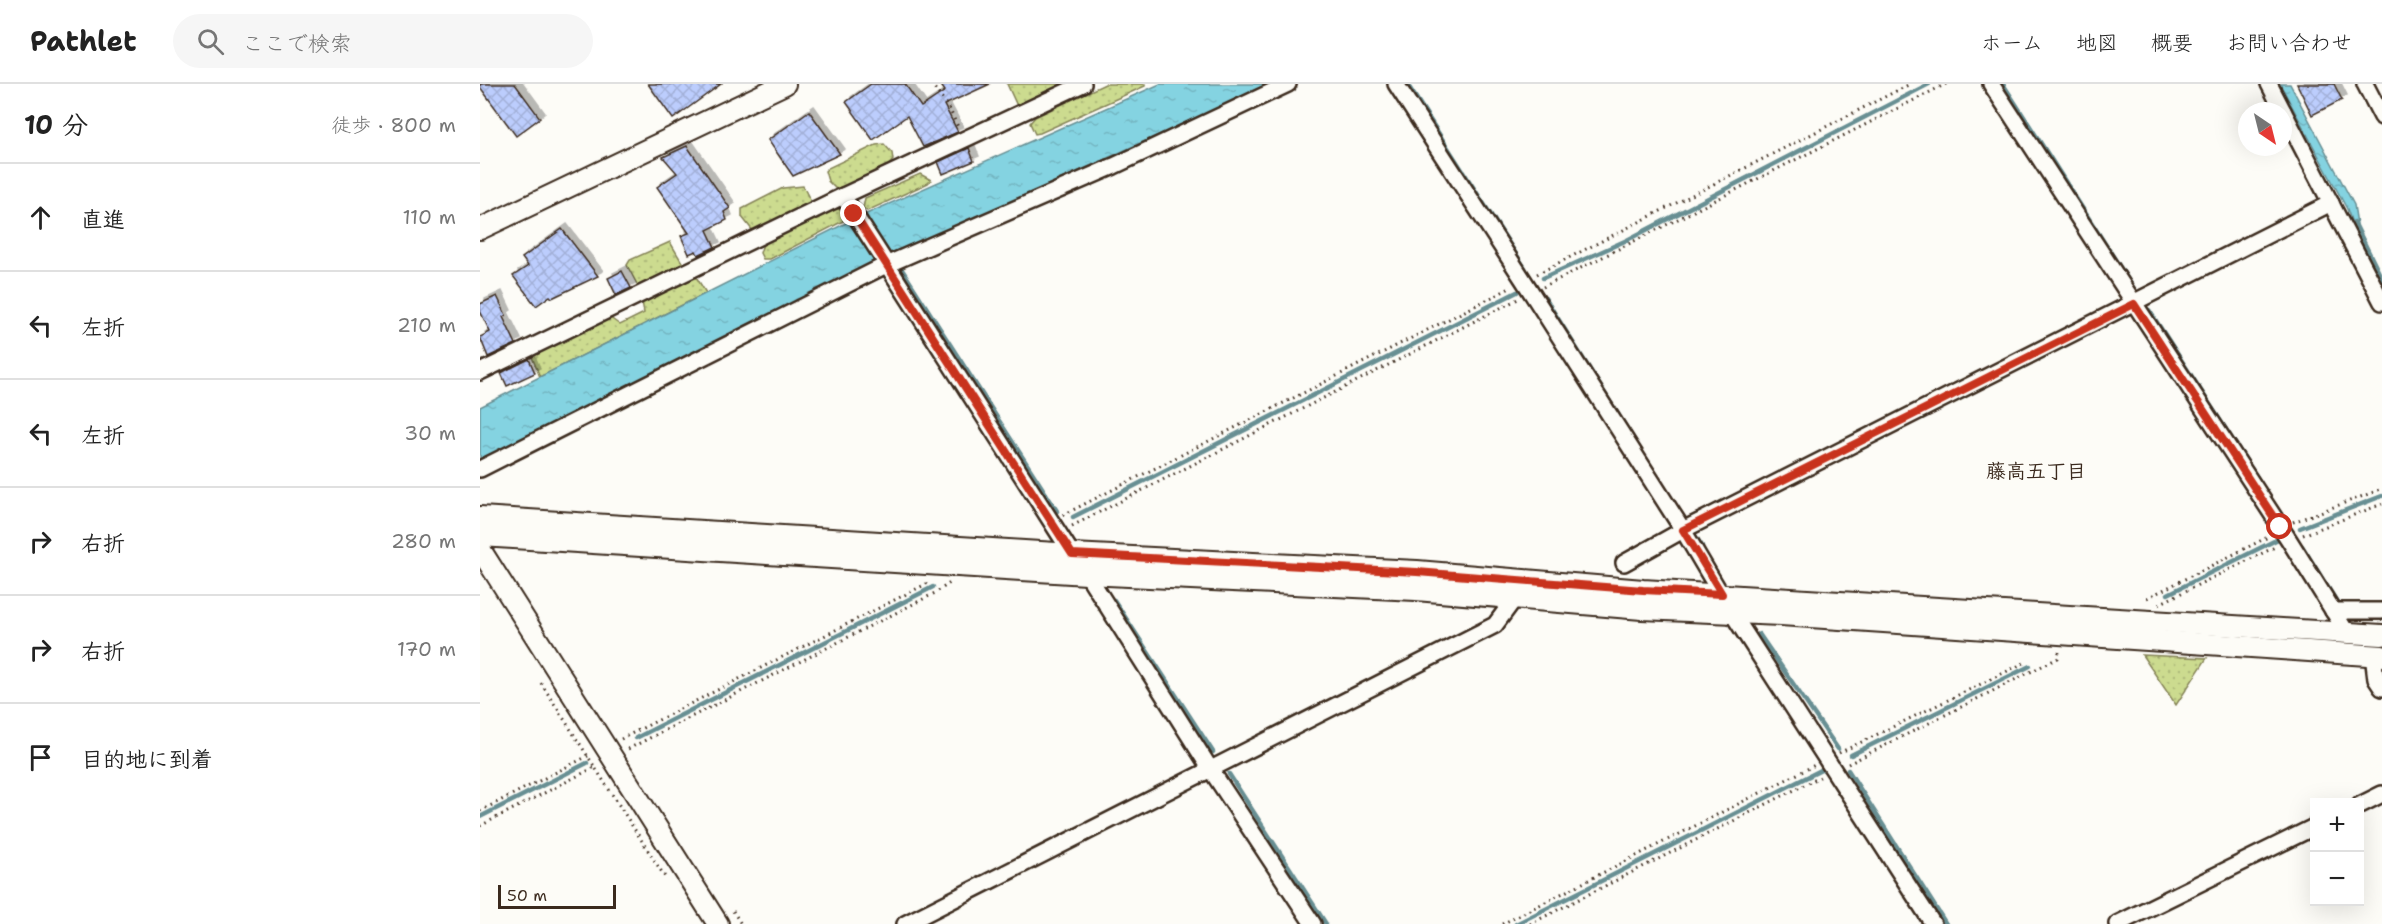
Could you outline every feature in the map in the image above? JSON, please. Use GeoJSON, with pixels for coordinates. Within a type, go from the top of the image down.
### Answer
{"type":"FeatureCollection","features":[{"type":"Feature","properties":{"kind":"street"},"geometry":{"type":"LineString","coordinates":[[480,229],[785,84]]}},
{"type":"Feature","properties":{"kind":"street"},"geometry":{"type":"LineString","coordinates":[[480,372],[843,196],[1083,84]]}},
{"type":"Feature","properties":{"kind":"street"},"geometry":{"type":"LineString","coordinates":[[480,469],[886,266],[1114,166],[1288,84]]}},
{"type":"Feature","properties":{"kind":"street"},"geometry":{"type":"LineString","coordinates":[[1396,84],[1528,287],[1683,530],[1732,613],[1933,924]]}},
{"type":"Feature","properties":{"kind":"street"},"geometry":{"type":"LineString","coordinates":[[1992,84],[2284,532],[2347,633]]}},
{"type":"Feature","properties":{"kind":"street"},"geometry":{"type":"LineString","coordinates":[[2269,84],[2278,102]]}},
{"type":"Feature","properties":{"kind":"street"},"geometry":{"type":"LineString","coordinates":[[2365,84],[2382,117]]}},
{"type":"Feature","properties":{"kind":"street"},"geometry":{"type":"LineString","coordinates":[[2292,128],[2382,302]]}},
{"type":"Feature","properties":{"kind":"street"},"geometry":{"type":"LineString","coordinates":[[843,196],[1072,554]]}},
{"type":"Feature","properties":{"kind":"street"},"geometry":{"type":"LineString","coordinates":[[1624,563],[1683,530],[2331,203]]}},
{"type":"Feature","properties":{"kind":"street"},"geometry":{"type":"LineString","coordinates":[[480,517],[1072,554],[1417,572],[1971,612],[2382,635]]}},
{"type":"Feature","properties":{"kind":"street"},"geometry":{"type":"LineString","coordinates":[[480,536],[1087,574],[1416,590],[1642,609],[2061,633],[2377,655],[2376,679],[2382,688]]}},
{"type":"Feature","properties":{"kind":"street"},"geometry":{"type":"LineString","coordinates":[[480,549],[718,924]]}},
{"type":"Feature","properties":{"kind":"street"},"geometry":{"type":"LineString","coordinates":[[1087,574],[1211,770],[1313,924]]}},
{"type":"Feature","properties":{"kind":"street"},"geometry":{"type":"LineString","coordinates":[[905,924],[1495,625],[1515,598]]}},
{"type":"Feature","properties":{"kind":"street"},"geometry":{"type":"LineString","coordinates":[[2332,611],[2382,611]]}},
{"type":"Feature","properties":{"kind":"street"},"geometry":{"type":"LineString","coordinates":[[2364,803],[2382,794]]}},
{"type":"Feature","properties":{"kind":"street"},"geometry":{"type":"LineString","coordinates":[[2117,924],[2310,829]]}},
{"type":"Feature","properties":{"kind":"path"},"geometry":{"type":"LineString","coordinates":[[931,84],[948,105],[964,139]]}},
{"type":"Feature","properties":{"kind":"path"},"geometry":{"type":"LineString","coordinates":[[1054,527],[1528,287],[1910,84]]}},
{"type":"Feature","properties":{"kind":"path"},"geometry":{"type":"LineString","coordinates":[[1054,527],[1528,287],[1946,84]]}},
{"type":"Feature","properties":{"kind":"path"},"geometry":{"type":"LineString","coordinates":[[2147,598],[2284,532],[2382,489]]}},
{"type":"Feature","properties":{"kind":"path"},"geometry":{"type":"LineString","coordinates":[[2154,606],[2284,532],[2382,504]]}},
{"type":"Feature","properties":{"kind":"path"},"geometry":{"type":"LineString","coordinates":[[621,739],[934,580]]}},
{"type":"Feature","properties":{"kind":"path"},"geometry":{"type":"LineString","coordinates":[[628,749],[951,583],[942,581]]}},
{"type":"Feature","properties":{"kind":"path"},"geometry":{"type":"LineString","coordinates":[[1502,924],[1830,765],[2058,658],[2061,633]]}},
{"type":"Feature","properties":{"kind":"path"},"geometry":{"type":"LineString","coordinates":[[1530,924],[2024,663]]}},
{"type":"Feature","properties":{"kind":"path"},"geometry":{"type":"LineString","coordinates":[[542,683],[670,885]]}},
{"type":"Feature","properties":{"kind":"path"},"geometry":{"type":"LineString","coordinates":[[480,811],[588,756]]}},
{"type":"Feature","properties":{"kind":"path"},"geometry":{"type":"LineString","coordinates":[[480,826],[595,767]]}},
{"type":"Feature","properties":{"kind":"green space"},"geometry":{"type":"Polygon","coordinates":[[[1007,84],[1072,84],[1018,108],[1007,84]]]}},
{"type":"Feature","properties":{"kind":"green space"},"geometry":{"type":"Polygon","coordinates":[[[1105,84],[1145,84],[1145,86],[1035,134],[1030,123],[1035,117],[1105,84]]]}},
{"type":"Feature","properties":{"kind":"green space"},"geometry":{"type":"Polygon","coordinates":[[[884,144],[892,153],[893,160],[883,172],[860,179],[837,190],[828,181],[825,171],[828,168],[876,145],[884,144]]]}},
{"type":"Feature","properties":{"kind":"green space"},"geometry":{"type":"Polygon","coordinates":[[[920,174],[931,180],[867,211],[863,208],[865,198],[920,174]]]}},
{"type":"Feature","properties":{"kind":"green space"},"geometry":{"type":"Polygon","coordinates":[[[803,186],[810,204],[761,232],[753,231],[742,217],[742,209],[783,188],[803,186]]]}},
{"type":"Feature","properties":{"kind":"green space"},"geometry":{"type":"Polygon","coordinates":[[[832,207],[841,210],[847,219],[770,259],[763,259],[760,253],[763,244],[832,207]]]}},
{"type":"Feature","properties":{"kind":"green space"},"geometry":{"type":"Polygon","coordinates":[[[670,242],[683,264],[678,271],[641,288],[638,286],[627,265],[630,260],[670,242]]]}},
{"type":"Feature","properties":{"kind":"green space"},"geometry":{"type":"Polygon","coordinates":[[[695,275],[706,293],[540,377],[532,357],[535,352],[609,317],[620,325],[644,313],[642,301],[695,275]]]}},
{"type":"Feature","properties":{"kind":"green space"},"geometry":{"type":"Polygon","coordinates":[[[2142,655],[2207,658],[2176,705],[2142,655]]]}},
{"type":"Feature","properties":{"kind":"water"},"geometry":{"type":"Polygon","coordinates":[[[1160,84],[1271,84],[878,262],[480,461],[480,407],[846,223],[1160,84]]]}},
{"type":"Feature","properties":{"kind":"water"},"geometry":{"type":"Polygon","coordinates":[[[2280,84],[2290,84],[2354,205],[2357,224],[2353,226],[2347,209],[2292,106],[2292,102],[2290,102],[2280,84]]]}},
{"type":"Feature","properties":{"kind":"building"},"geometry":{"type":"Polygon","coordinates":[[[480,84],[515,84],[540,118],[516,136],[480,84]]]}},
{"type":"Feature","properties":{"kind":"building"},"geometry":{"type":"Polygon","coordinates":[[[648,84],[721,84],[673,119],[648,84]]]}},
{"type":"Feature","properties":{"kind":"building"},"geometry":{"type":"Polygon","coordinates":[[[871,84],[905,84],[921,107],[945,91],[940,84],[990,84],[944,105],[958,132],[923,147],[907,116],[873,140],[846,102],[871,84]]]}},
{"type":"Feature","properties":{"kind":"building"},"geometry":{"type":"Polygon","coordinates":[[[2297,84],[2334,84],[2342,100],[2312,115],[2297,84]]]}},
{"type":"Feature","properties":{"kind":"building"},"geometry":{"type":"Polygon","coordinates":[[[809,111],[840,154],[793,176],[768,140],[809,111]]]}},
{"type":"Feature","properties":{"kind":"building"},"geometry":{"type":"Polygon","coordinates":[[[687,146],[730,208],[724,212],[727,220],[707,230],[715,247],[698,255],[696,251],[689,254],[681,236],[689,233],[657,187],[677,173],[663,157],[687,146]]]}},
{"type":"Feature","properties":{"kind":"building"},"geometry":{"type":"Polygon","coordinates":[[[969,148],[974,161],[943,174],[938,162],[969,148]]]}},
{"type":"Feature","properties":{"kind":"building"},"geometry":{"type":"Polygon","coordinates":[[[562,229],[598,276],[552,298],[550,296],[536,306],[513,276],[528,266],[522,258],[562,229]]]}},
{"type":"Feature","properties":{"kind":"building"},"geometry":{"type":"Polygon","coordinates":[[[622,271],[631,288],[616,295],[608,278],[622,271]]]}},
{"type":"Feature","properties":{"kind":"building"},"geometry":{"type":"Polygon","coordinates":[[[497,296],[506,315],[503,317],[516,344],[488,357],[480,337],[490,332],[480,311],[480,304],[497,296]]]}},
{"type":"Feature","properties":{"kind":"building"},"geometry":{"type":"Polygon","coordinates":[[[529,359],[535,373],[507,386],[501,373],[529,359]]]}},
{"type":"Feature","properties":{"kind":"waterway"},"geometry":{"type":"LineString","coordinates":[[1407,84],[1525,268]]}},
{"type":"Feature","properties":{"kind":"waterway"},"geometry":{"type":"LineString","coordinates":[[1543,278],[1627,240],[1929,84]]}},
{"type":"Feature","properties":{"kind":"waterway"},"geometry":{"type":"LineString","coordinates":[[2003,84],[2134,289]]}},
{"type":"Feature","properties":{"kind":"waterway"},"geometry":{"type":"LineString","coordinates":[[2354,222],[2382,279]]}},
{"type":"Feature","properties":{"kind":"waterway"},"geometry":{"type":"LineString","coordinates":[[901,268],[1057,511]]}},
{"type":"Feature","properties":{"kind":"waterway"},"geometry":{"type":"LineString","coordinates":[[1073,517],[1517,292]]}},
{"type":"Feature","properties":{"kind":"waterway"},"geometry":{"type":"LineString","coordinates":[[1545,298],[1665,489]]}},
{"type":"Feature","properties":{"kind":"waterway"},"geometry":{"type":"LineString","coordinates":[[2149,310],[2260,482]]}},
{"type":"Feature","properties":{"kind":"waterway"},"geometry":{"type":"LineString","coordinates":[[2300,528],[2382,496]]}},
{"type":"Feature","properties":{"kind":"waterway"},"geometry":{"type":"LineString","coordinates":[[1696,537],[1702,546]]}},
{"type":"Feature","properties":{"kind":"waterway"},"geometry":{"type":"LineString","coordinates":[[2168,594],[2278,539]]}},
{"type":"Feature","properties":{"kind":"waterway"},"geometry":{"type":"LineString","coordinates":[[2302,546],[2337,602]]}},
{"type":"Feature","properties":{"kind":"waterway"},"geometry":{"type":"LineString","coordinates":[[636,738],[933,587]]}},
{"type":"Feature","properties":{"kind":"waterway"},"geometry":{"type":"LineString","coordinates":[[1114,600],[1213,752]]}},
{"type":"Feature","properties":{"kind":"waterway"},"geometry":{"type":"LineString","coordinates":[[1759,634],[1838,749]]}},
{"type":"Feature","properties":{"kind":"waterway"},"geometry":{"type":"LineString","coordinates":[[1851,755],[2030,666]]}},
{"type":"Feature","properties":{"kind":"waterway"},"geometry":{"type":"LineString","coordinates":[[480,817],[587,763]]}},
{"type":"Feature","properties":{"kind":"waterway"},"geometry":{"type":"LineString","coordinates":[[1516,924],[1821,770]]}},
{"type":"Feature","properties":{"kind":"waterway"},"geometry":{"type":"LineString","coordinates":[[1848,770],[1946,924]]}},
{"type":"Feature","properties":{"kind":"waterway"},"geometry":{"type":"LineString","coordinates":[[1229,774],[1326,924]]}},
{"type":"Feature","properties":{"kind":"district","name":"藤高五丁目"},"geometry":{"type":"Point","coordinates":[2036,471]}},
{"type":"Feature","properties":{"kind":"route"},"geometry":{"type":"LineString","coordinates":[[854,214],[1072,554],[1417,572],[1722,594],[1683,530],[2134,304],[2280,527]]}}]}
